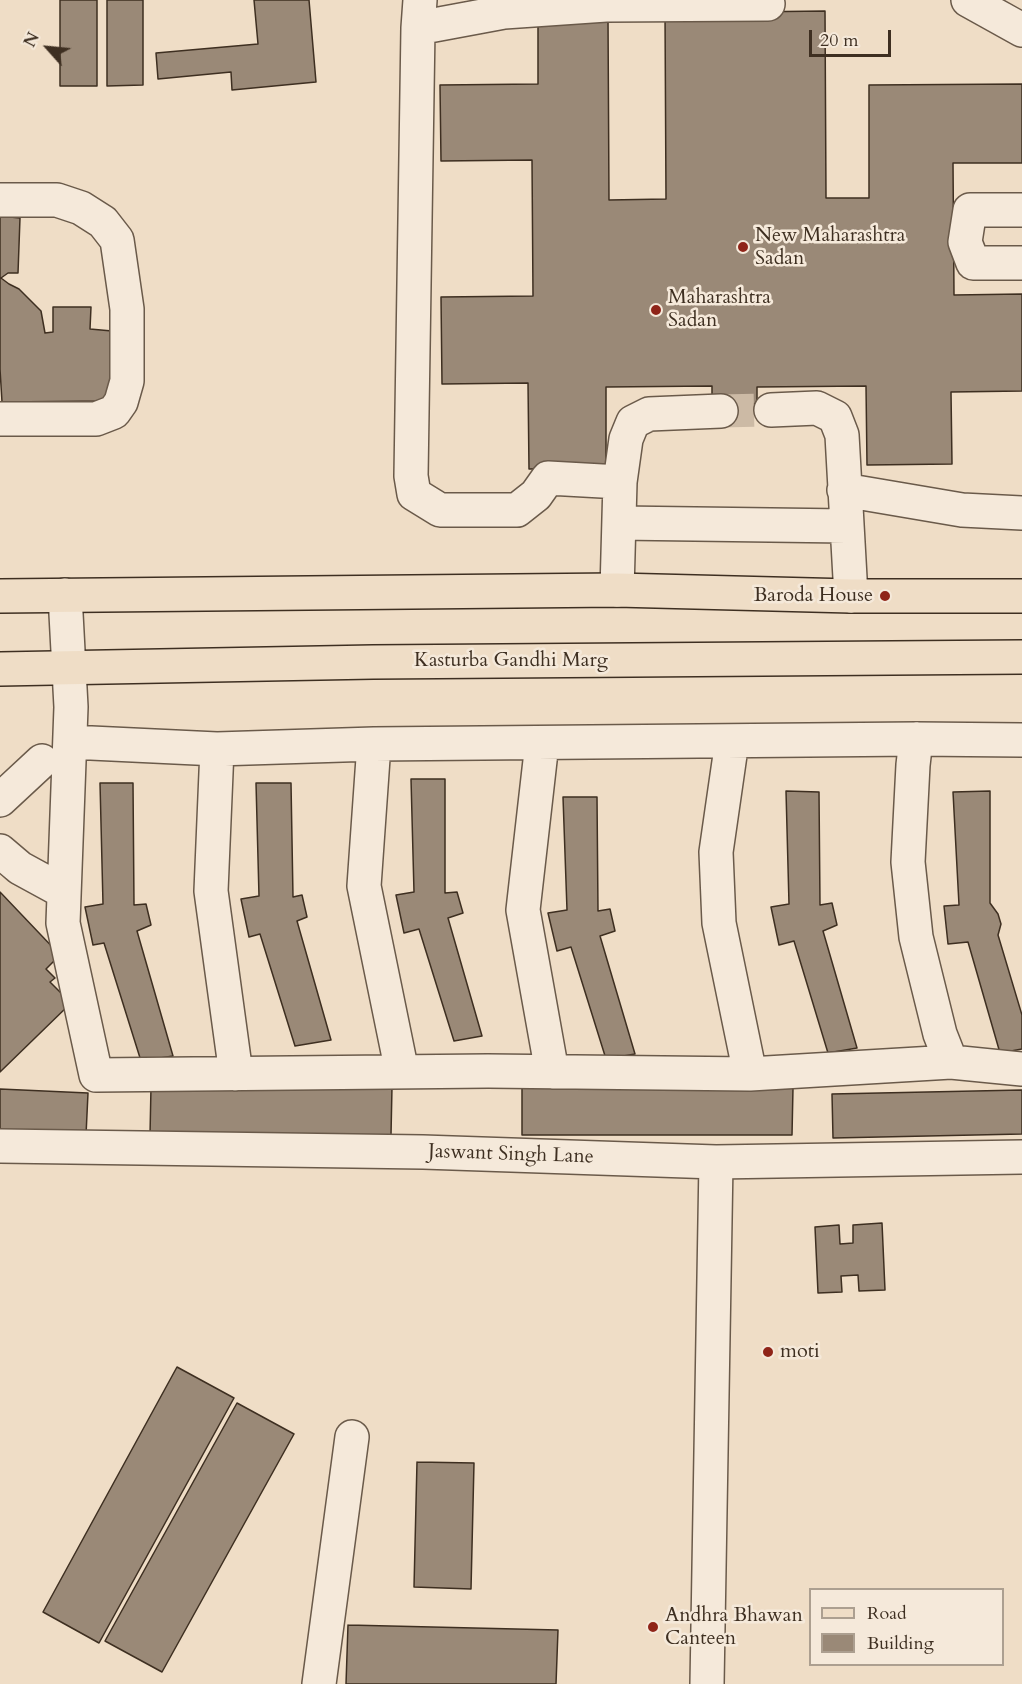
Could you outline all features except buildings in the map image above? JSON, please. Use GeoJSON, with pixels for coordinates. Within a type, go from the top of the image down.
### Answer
{"type":"FeatureCollection","features":[{"type":"Feature","properties":{"kind":"main road"},"geometry":{"type":"LineString","coordinates":[[0,596],[617,590],[851,596],[1022,596]]}},
{"type":"Feature","properties":{"kind":"main road","name":"Kasturba Gandhi Marg"},"geometry":{"type":"LineString","coordinates":[[0,669],[373,662],[1022,657]]}},
{"type":"Feature","properties":{"kind":"street"},"geometry":{"type":"LineString","coordinates":[[968,0],[1022,30]]}},
{"type":"Feature","properties":{"kind":"street"},"geometry":{"type":"LineString","coordinates":[[620,482],[548,478],[536,495],[517,510],[440,510],[414,495],[411,476],[419,14],[504,12],[606,5],[768,4]]}},
{"type":"Feature","properties":{"kind":"street"},"geometry":{"type":"LineString","coordinates":[[0,200],[57,200],[81,208],[103,222],[117,240],[127,309],[127,381],[121,402],[114,412],[96,418],[0,419]]}},
{"type":"Feature","properties":{"kind":"street"},"geometry":{"type":"LineString","coordinates":[[1022,210],[970,210],[965,242],[973,263],[1022,263]]}},
{"type":"Feature","properties":{"kind":"street"},"geometry":{"type":"LineString","coordinates":[[771,410],[817,408],[835,417],[842,435],[851,596]]}},
{"type":"Feature","properties":{"kind":"street"},"geometry":{"type":"LineString","coordinates":[[617,590],[620,482],[626,439],[633,422],[648,414],[721,411]]}},
{"type":"Feature","properties":{"kind":"street"},"geometry":{"type":"LineString","coordinates":[[844,490],[962,510],[1022,513]]}},
{"type":"Feature","properties":{"kind":"street"},"geometry":{"type":"LineString","coordinates":[[619,523],[846,526]]}},
{"type":"Feature","properties":{"kind":"street"},"geometry":{"type":"LineString","coordinates":[[65,595],[71,706],[63,923],[96,1075],[402,1072],[750,1074],[951,1062],[1022,1069]]}},
{"type":"Feature","properties":{"kind":"street"},"geometry":{"type":"LineString","coordinates":[[916,739],[908,862],[916,937],[940,1034],[951,1062]]}},
{"type":"Feature","properties":{"kind":"street"},"geometry":{"type":"LineString","coordinates":[[70,742],[217,749],[374,744],[1022,740]]}},
{"type":"Feature","properties":{"kind":"street"},"geometry":{"type":"LineString","coordinates":[[732,741],[716,852],[719,923],[750,1074]]}},
{"type":"Feature","properties":{"kind":"street"},"geometry":{"type":"LineString","coordinates":[[542,743],[523,910],[552,1072]]}},
{"type":"Feature","properties":{"kind":"street"},"geometry":{"type":"LineString","coordinates":[[374,744],[364,886],[402,1072]]}},
{"type":"Feature","properties":{"kind":"street"},"geometry":{"type":"LineString","coordinates":[[217,749],[211,891],[236,1074]]}},
{"type":"Feature","properties":{"kind":"street"},"geometry":{"type":"LineString","coordinates":[[0,800],[42,761]]}},
{"type":"Feature","properties":{"kind":"street"},"geometry":{"type":"LineString","coordinates":[[0,850],[20,868],[64,892]]}},
{"type":"Feature","properties":{"kind":"street","name":"Jaswant Singh Lane"},"geometry":{"type":"LineString","coordinates":[[0,1146],[423,1152],[716,1162],[1022,1157]]}},
{"type":"Feature","properties":{"kind":"street"},"geometry":{"type":"LineString","coordinates":[[707,1684],[716,1162]]}},
{"type":"Feature","properties":{"kind":"street"},"geometry":{"type":"LineString","coordinates":[[319,1684],[352,1437]]}},
{"type":"Feature","properties":{"kind":"tunnel"},"geometry":{"type":"LineString","coordinates":[[721,411],[771,410]]}},
{"type":"Feature","properties":{"kind":"place","name":"New Maharashtra Sadan"},"geometry":{"type":"Point","coordinates":[743,247]}},
{"type":"Feature","properties":{"kind":"place","name":"Maharashtra Sadan"},"geometry":{"type":"Point","coordinates":[656,310]}},
{"type":"Feature","properties":{"kind":"place","name":"Baroda House"},"geometry":{"type":"Point","coordinates":[885,596]}},
{"type":"Feature","properties":{"kind":"place","name":"moti"},"geometry":{"type":"Point","coordinates":[768,1352]}},
{"type":"Feature","properties":{"kind":"place","name":"Andhra Bhawan Canteen"},"geometry":{"type":"Point","coordinates":[653,1627]}}]}
